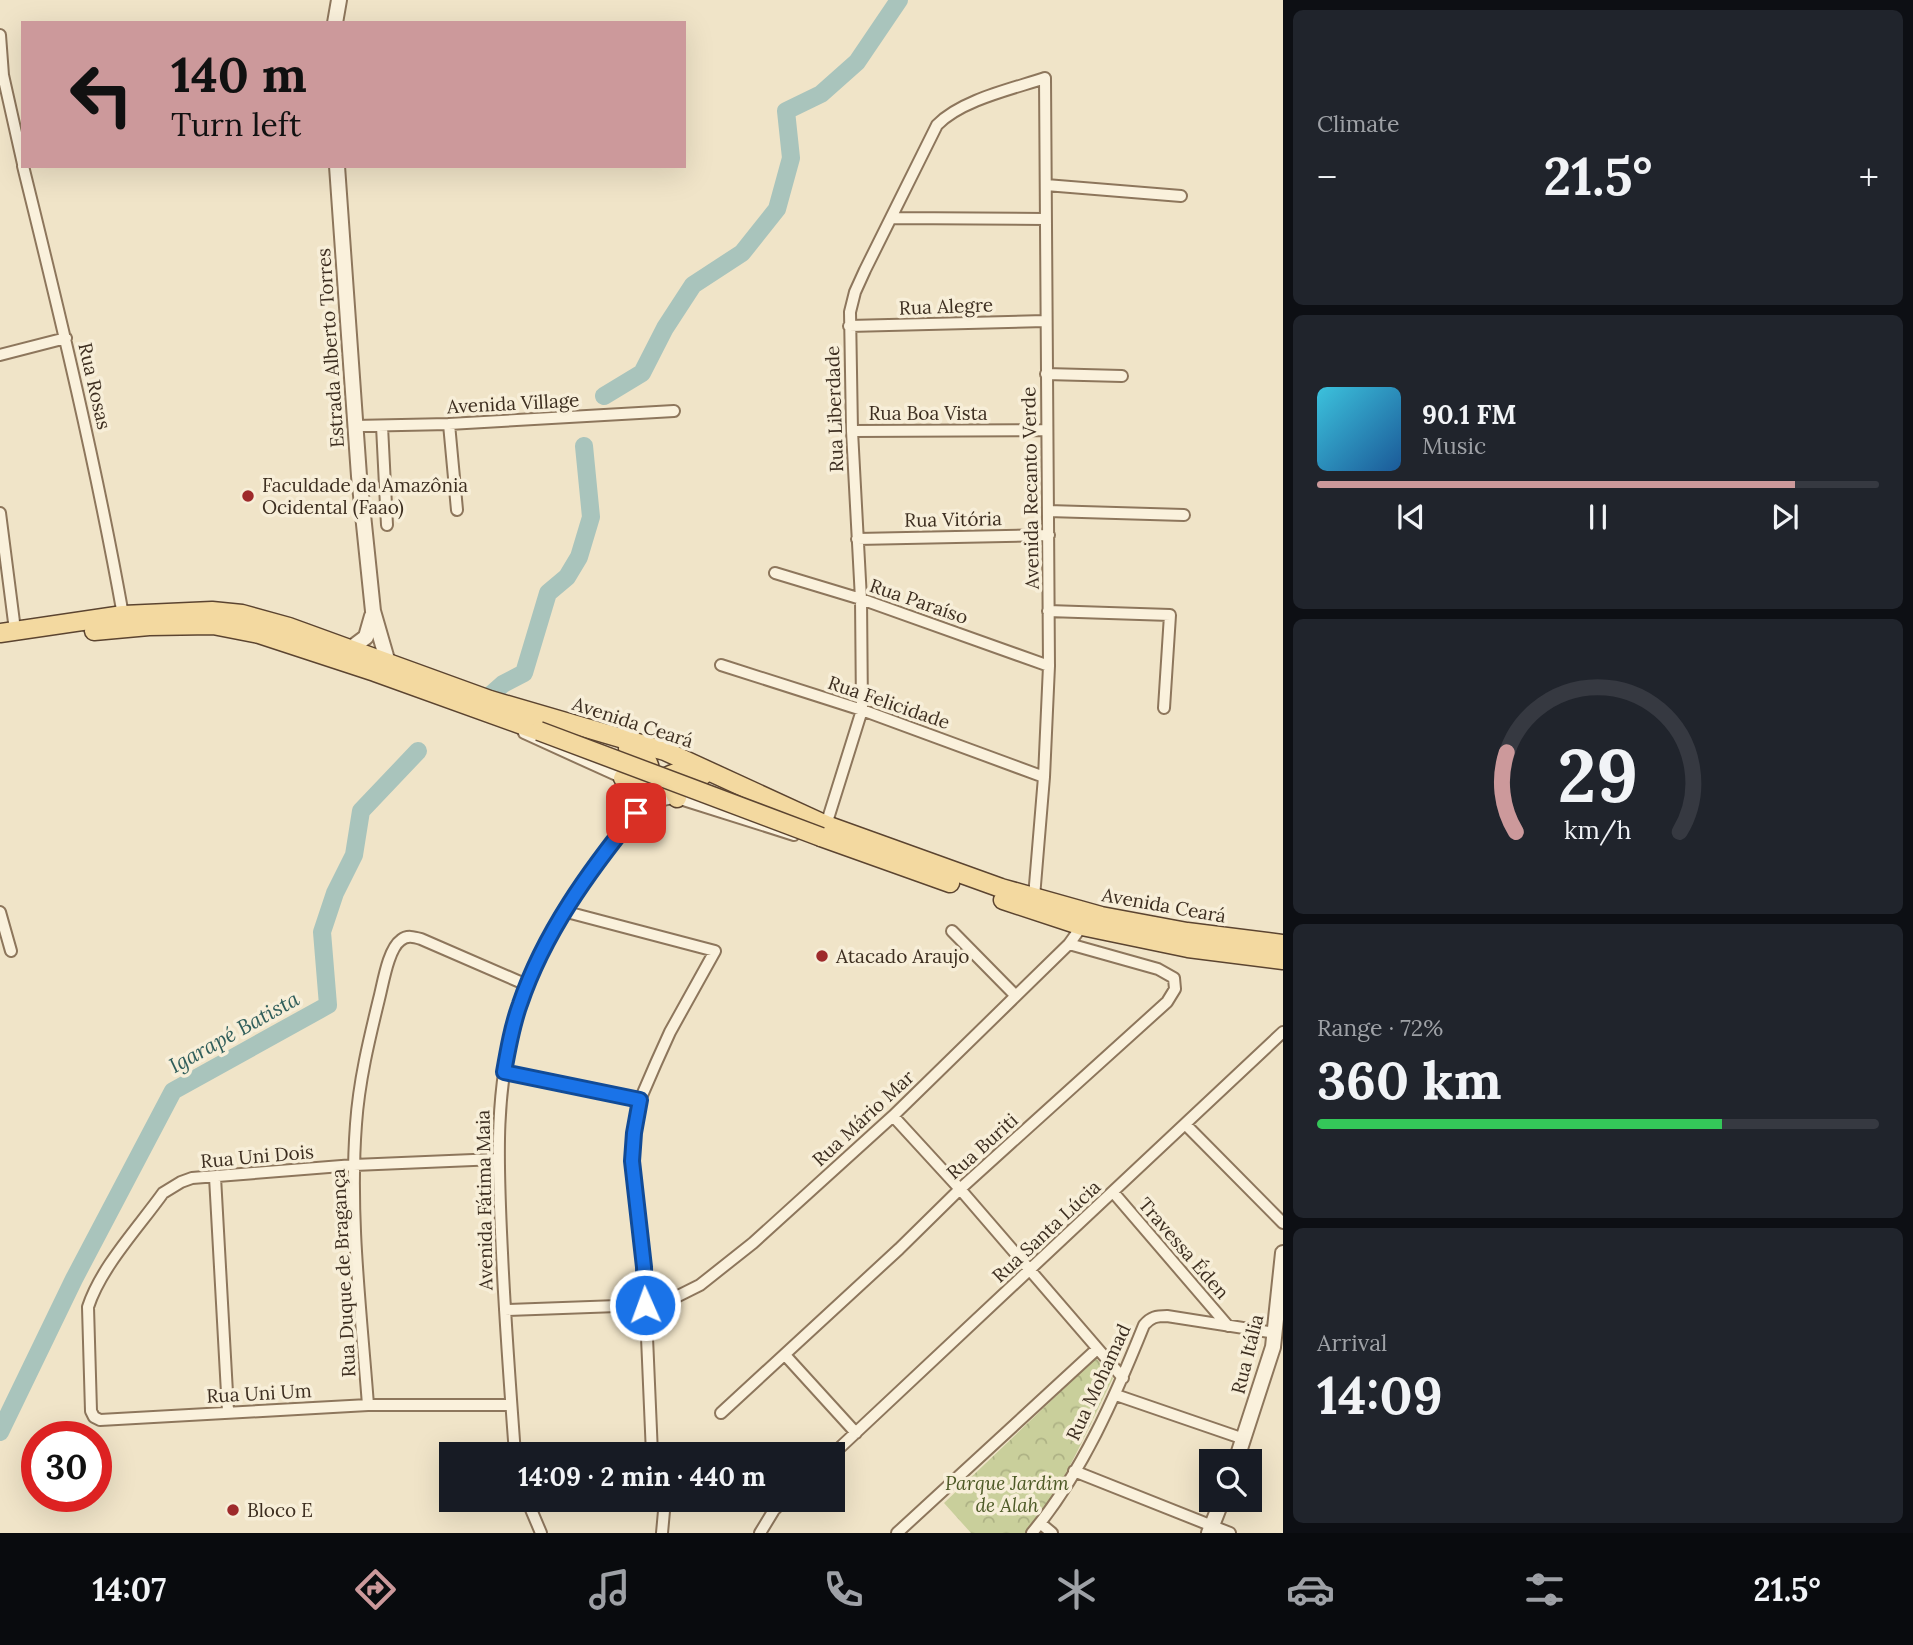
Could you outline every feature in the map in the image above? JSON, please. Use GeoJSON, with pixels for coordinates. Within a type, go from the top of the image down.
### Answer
{"type":"FeatureCollection","features":[{"type":"Feature","properties":{"kind":"main road","name":"Avenida Ceará"},"geometry":{"type":"LineString","coordinates":[[7,631],[123,615],[200,611],[242,614],[289,627],[490,700],[665,751],[737,785],[825,834],[1101,916],[1175,930],[1283,944]]}},
{"type":"Feature","properties":{"kind":"main road","name":"Avenida Ceará"},"geometry":{"type":"LineString","coordinates":[[0,643],[120,628],[213,625],[259,634],[495,715],[1082,926],[1188,948],[1283,960]]}},
{"type":"Feature","properties":{"kind":"main road"},"geometry":{"type":"LineString","coordinates":[[580,728],[638,752],[648,761],[650,767],[646,779],[624,778]]}},
{"type":"Feature","properties":{"kind":"main road"},"geometry":{"type":"LineString","coordinates":[[677,798],[672,788],[680,771]]}},
{"type":"Feature","properties":{"kind":"main road"},"geometry":{"type":"LineString","coordinates":[[636,813],[650,793],[671,772],[690,771],[737,785]]}},
{"type":"Feature","properties":{"kind":"street"},"geometry":{"type":"LineString","coordinates":[[335,21],[339,0]]}},
{"type":"Feature","properties":{"kind":"street","name":"Rua Rosas"},"geometry":{"type":"LineString","coordinates":[[0,35],[3,75],[21,156]]}},
{"type":"Feature","properties":{"kind":"street","name":"Avenida Recanto Verde"},"geometry":{"type":"LineString","coordinates":[[1034,897],[1044,777],[1049,666],[1045,78]]}},
{"type":"Feature","properties":{"kind":"street","name":"Rua Liberdade"},"geometry":{"type":"LineString","coordinates":[[825,834],[862,710],[861,599],[849,326],[855,292],[937,125],[947,115],[1045,78]]}},
{"type":"Feature","properties":{"kind":"street","name":"Rua Rosas"},"geometry":{"type":"LineString","coordinates":[[24,168],[109,529],[123,615]]}},
{"type":"Feature","properties":{"kind":"street","name":"Estrada Alberto Torres"},"geometry":{"type":"LineString","coordinates":[[337,168],[354,426],[373,611],[388,663]]}},
{"type":"Feature","properties":{"kind":"street"},"geometry":{"type":"LineString","coordinates":[[1046,185],[1181,196]]}},
{"type":"Feature","properties":{"kind":"street"},"geometry":{"type":"LineString","coordinates":[[892,218],[1045,219]]}},
{"type":"Feature","properties":{"kind":"street","name":"Rua Alegre"},"geometry":{"type":"LineString","coordinates":[[849,326],[1045,321]]}},
{"type":"Feature","properties":{"kind":"street"},"geometry":{"type":"LineString","coordinates":[[0,355],[66,338]]}},
{"type":"Feature","properties":{"kind":"street"},"geometry":{"type":"LineString","coordinates":[[1046,374],[1122,376]]}},
{"type":"Feature","properties":{"kind":"street","name":"Avenida Village"},"geometry":{"type":"LineString","coordinates":[[354,426],[449,425],[674,411]]}},
{"type":"Feature","properties":{"kind":"street"},"geometry":{"type":"LineString","coordinates":[[449,425],[457,510]]}},
{"type":"Feature","properties":{"kind":"street"},"geometry":{"type":"LineString","coordinates":[[382,426],[387,525]]}},
{"type":"Feature","properties":{"kind":"street","name":"Rua Boa Vista"},"geometry":{"type":"LineString","coordinates":[[852,431],[1046,430]]}},
{"type":"Feature","properties":{"kind":"street"},"geometry":{"type":"LineString","coordinates":[[1048,512],[1184,515]]}},
{"type":"Feature","properties":{"kind":"street"},"geometry":{"type":"LineString","coordinates":[[0,513],[7,631]]}},
{"type":"Feature","properties":{"kind":"street","name":"Rua Vitória"},"geometry":{"type":"LineString","coordinates":[[857,539],[1049,534]]}},
{"type":"Feature","properties":{"kind":"street","name":"Rua Paraíso"},"geometry":{"type":"LineString","coordinates":[[775,573],[861,599],[1049,666]]}},
{"type":"Feature","properties":{"kind":"street","name":"Estrada Alberto Torres"},"geometry":{"type":"LineString","coordinates":[[350,649],[366,637],[373,611]]}},
{"type":"Feature","properties":{"kind":"street"},"geometry":{"type":"LineString","coordinates":[[1048,611],[1170,615],[1164,708]]}},
{"type":"Feature","properties":{"kind":"street","name":"Rua Felicidade"},"geometry":{"type":"LineString","coordinates":[[721,665],[862,710],[1044,777]]}},
{"type":"Feature","properties":{"kind":"street","name":"Avenida Ceará"},"geometry":{"type":"LineString","coordinates":[[495,715],[508,726],[624,778]]}},
{"type":"Feature","properties":{"kind":"street"},"geometry":{"type":"LineString","coordinates":[[624,778],[630,786],[636,813],[666,799],[677,798]]}},
{"type":"Feature","properties":{"kind":"street","name":"Avenida Ceará"},"geometry":{"type":"LineString","coordinates":[[677,798],[807,838],[825,834]]}},
{"type":"Feature","properties":{"kind":"street","name":"Avenida Fátima Maia"},"geometry":{"type":"LineString","coordinates":[[514,1442],[497,1159],[498,1108],[504,1072],[519,1007],[527,985],[563,911],[636,813]]}},
{"type":"Feature","properties":{"kind":"street"},"geometry":{"type":"LineString","coordinates":[[563,911],[715,951],[670,1032],[640,1100],[634,1133],[632,1161],[644,1267],[651,1442]]}},
{"type":"Feature","properties":{"kind":"street"},"geometry":{"type":"LineString","coordinates":[[0,912],[11,951]]}},
{"type":"Feature","properties":{"kind":"street","name":"Rua Mário Mar"},"geometry":{"type":"LineString","coordinates":[[645,1305],[672,1298],[700,1285],[753,1244],[893,1116],[1069,944],[1082,926]]}},
{"type":"Feature","properties":{"kind":"street"},"geometry":{"type":"LineString","coordinates":[[951,931],[1016,995]]}},
{"type":"Feature","properties":{"kind":"street","name":"Rua Duque de Bragança"},"geometry":{"type":"LineString","coordinates":[[368,1405],[354,1209],[354,1166],[363,1068],[386,971],[397,944],[404,938],[421,939],[527,985]]}},
{"type":"Feature","properties":{"kind":"street","name":"Rua Buriti"},"geometry":{"type":"LineString","coordinates":[[721,1413],[960,1189],[1167,1002],[1175,989],[1174,978],[1157,969],[1069,944]]}},
{"type":"Feature","properties":{"kind":"street","name":"Rua Santa Lúcia"},"geometry":{"type":"LineString","coordinates":[[845,1443],[1283,1032]]}},
{"type":"Feature","properties":{"kind":"street"},"geometry":{"type":"LineString","coordinates":[[504,1072],[640,1100]]}},
{"type":"Feature","properties":{"kind":"street"},"geometry":{"type":"LineString","coordinates":[[893,1116],[1123,1377]]}},
{"type":"Feature","properties":{"kind":"street"},"geometry":{"type":"LineString","coordinates":[[1186,1125],[1283,1223]]}},
{"type":"Feature","properties":{"kind":"street","name":"Rua Uni Dois"},"geometry":{"type":"LineString","coordinates":[[94,1417],[91,1411],[88,1307],[93,1293],[163,1193],[181,1181],[354,1166],[497,1159]]}},
{"type":"Feature","properties":{"kind":"street"},"geometry":{"type":"LineString","coordinates":[[215,1177],[228,1412]]}},
{"type":"Feature","properties":{"kind":"street","name":"Travessa Éden"},"geometry":{"type":"LineString","coordinates":[[1113,1192],[1228,1326]]}},
{"type":"Feature","properties":{"kind":"street","name":"Rua Itália"},"geometry":{"type":"LineString","coordinates":[[1240,1449],[1275,1333],[1283,1253]]}},
{"type":"Feature","properties":{"kind":"street"},"geometry":{"type":"LineString","coordinates":[[505,1310],[645,1305]]}},
{"type":"Feature","properties":{"kind":"street","name":"Rua Mohamad"},"geometry":{"type":"LineString","coordinates":[[1032,1533],[1074,1471],[1116,1395],[1144,1325],[1153,1317],[1167,1316],[1275,1333]]}},
{"type":"Feature","properties":{"kind":"street"},"geometry":{"type":"LineString","coordinates":[[897,1533],[1097,1349]]}},
{"type":"Feature","properties":{"kind":"street"},"geometry":{"type":"LineString","coordinates":[[785,1355],[856,1433]]}},
{"type":"Feature","properties":{"kind":"street"},"geometry":{"type":"LineString","coordinates":[[1116,1395],[1244,1439]]}},
{"type":"Feature","properties":{"kind":"street","name":"Rua Uni Um"},"geometry":{"type":"LineString","coordinates":[[94,1417],[100,1420],[368,1405],[511,1405]]}},
{"type":"Feature","properties":{"kind":"street"},"geometry":{"type":"LineString","coordinates":[[1074,1471],[1211,1530],[1230,1533]]}},
{"type":"Feature","properties":{"kind":"street"},"geometry":{"type":"LineString","coordinates":[[532,1512],[541,1533]]}},
{"type":"Feature","properties":{"kind":"street"},"geometry":{"type":"LineString","coordinates":[[662,1533],[664,1512]]}},
{"type":"Feature","properties":{"kind":"street"},"geometry":{"type":"LineString","coordinates":[[760,1533],[773,1512]]}},
{"type":"Feature","properties":{"kind":"street"},"geometry":{"type":"LineString","coordinates":[[1211,1530],[1218,1512]]}},
{"type":"Feature","properties":{"kind":"street"},"geometry":{"type":"LineString","coordinates":[[1040,1523],[1052,1533]]}},
{"type":"Feature","properties":{"kind":"green space","name":"Parque Jardim de Alah"},"geometry":{"type":"Polygon","coordinates":[[[1096,1358],[1113,1378],[1074,1458],[1039,1516],[1025,1533],[971,1533],[944,1503],[1096,1358]]]}},
{"type":"Feature","properties":{"kind":"waterway","name":"Igarapé Batista"},"geometry":{"type":"LineString","coordinates":[[604,396],[642,373],[665,328],[693,285],[742,253],[777,209],[791,158],[786,111],[821,94],[857,62],[899,0]]}},
{"type":"Feature","properties":{"kind":"waterway","name":"Igarapé Batista"},"geometry":{"type":"LineString","coordinates":[[486,699],[503,684],[524,673],[548,593],[567,577],[579,557],[591,517],[584,446]]}},
{"type":"Feature","properties":{"kind":"waterway","name":"Igarapé Batista"},"geometry":{"type":"LineString","coordinates":[[0,1432],[74,1279],[173,1091],[328,1005],[322,932],[335,893],[354,855],[361,811],[418,751]]}},
{"type":"Feature","properties":{"kind":"place","name":"Faculdade da Amazônia Ocidental (Faao)"},"geometry":{"type":"Point","coordinates":[248,496]}},
{"type":"Feature","properties":{"kind":"place","name":"Atacado Araujo"},"geometry":{"type":"Point","coordinates":[822,956]}},
{"type":"Feature","properties":{"kind":"place","name":"Bloco E"},"geometry":{"type":"Point","coordinates":[233,1510]}},
{"type":"Feature","properties":{"kind":"route"},"geometry":{"type":"LineString","coordinates":[[636,813],[563,911],[527,985],[519,1007],[504,1072],[640,1100],[632,1161],[644,1267],[645,1305]]}}]}
